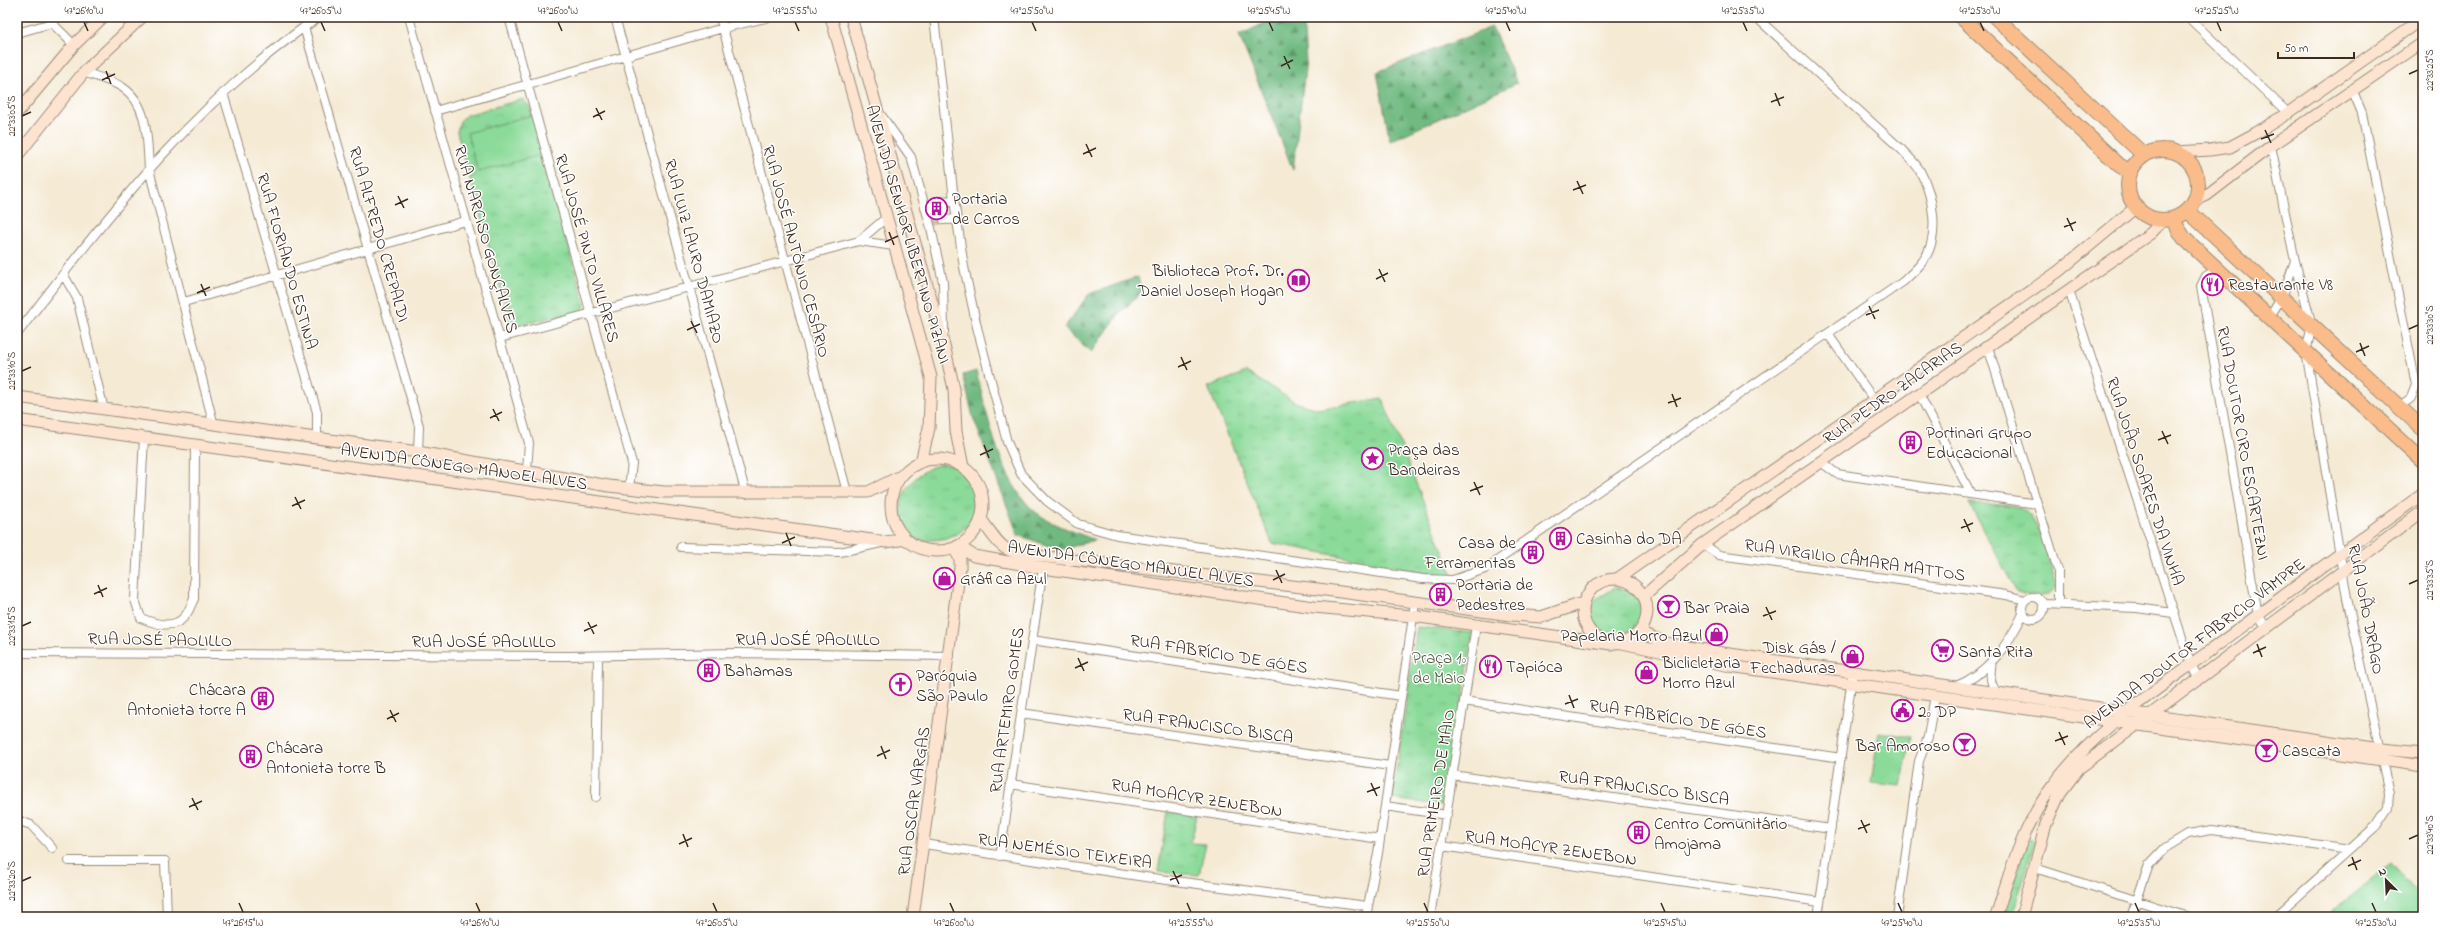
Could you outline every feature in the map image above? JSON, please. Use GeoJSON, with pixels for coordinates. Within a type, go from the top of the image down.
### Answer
{"type":"FeatureCollection","features":[{"type":"Feature","properties":{"kind":"highway"},"geometry":{"type":"LineString","coordinates":[[1961,17],[2113,159],[2130,172]]}},
{"type":"Feature","properties":{"kind":"highway"},"geometry":{"type":"LineString","coordinates":[[1995,17],[2144,155]]}},
{"type":"Feature","properties":{"kind":"highway"},"geometry":{"type":"LineString","coordinates":[[2165,149],[2176,152],[2186,158],[2196,172],[2198,190],[2191,205],[2167,219],[2153,218],[2136,207],[2130,196],[2128,184],[2130,172],[2135,162],[2144,155],[2154,150],[2165,149]]}},
{"type":"Feature","properties":{"kind":"highway"},"geometry":{"type":"LineString","coordinates":[[2191,205],[2312,326],[2423,429]]}},
{"type":"Feature","properties":{"kind":"highway"},"geometry":{"type":"LineString","coordinates":[[2167,219],[2184,238],[2423,461]]}},
{"type":"Feature","properties":{"kind":"street"},"geometry":{"type":"LineString","coordinates":[[17,113],[74,45],[103,17]]}},
{"type":"Feature","properties":{"kind":"street"},"geometry":{"type":"LineString","coordinates":[[17,156],[84,72],[142,17]]}},
{"type":"Feature","properties":{"kind":"street"},"geometry":{"type":"LineString","coordinates":[[17,334],[122,199],[149,169],[223,93],[304,27],[319,17]]}},
{"type":"Feature","properties":{"kind":"street","name":"RUA NARCISO GONÇALVES"},"geometry":{"type":"LineString","coordinates":[[409,17],[465,221],[500,338],[529,443],[527,470]]}},
{"type":"Feature","properties":{"kind":"street","name":"RUA JOSÉ PINTO VILLARES"},"geometry":{"type":"LineString","coordinates":[[509,17],[568,237],[592,314],[632,463],[629,488]]}},
{"type":"Feature","properties":{"kind":"street","name":"RUA LUIZ LAURO DAMIAZO"},"geometry":{"type":"LineString","coordinates":[[615,17],[746,494]]}},
{"type":"Feature","properties":{"kind":"street","name":"RUA JOSÉ ANTÔNIO CESÁRIO"},"geometry":{"type":"LineString","coordinates":[[720,17],[846,492]]}},
{"type":"Feature","properties":{"kind":"street"},"geometry":{"type":"LineString","coordinates":[[435,111],[527,84],[626,58],[723,28],[770,17]]}},
{"type":"Feature","properties":{"kind":"street","name":"AVENIDA SENHOR LIBERTINO PIZANI"},"geometry":{"type":"LineString","coordinates":[[831,17],[931,377],[929,428],[921,462]]}},
{"type":"Feature","properties":{"kind":"street","name":"AVENIDA SENHOR LIBERTINO PIZANI"},"geometry":{"type":"LineString","coordinates":[[852,17],[944,345],[954,389],[956,431],[963,467]]}},
{"type":"Feature","properties":{"kind":"street"},"geometry":{"type":"LineString","coordinates":[[934,17],[954,200],[977,327],[1007,442],[1021,474],[1047,501],[1078,524],[1116,535],[1423,579],[1452,580],[1485,569],[1904,281],[1924,260],[1932,238],[1933,215],[1929,192],[1920,170],[1902,150],[1756,17]]}},
{"type":"Feature","properties":{"kind":"street"},"geometry":{"type":"LineString","coordinates":[[2188,17],[2288,113]]}},
{"type":"Feature","properties":{"kind":"street"},"geometry":{"type":"LineString","coordinates":[[2176,152],[2210,150],[2230,146],[2288,113],[2423,18]]}},
{"type":"Feature","properties":{"kind":"street"},"geometry":{"type":"LineString","coordinates":[[17,33],[51,20],[74,45]]}},
{"type":"Feature","properties":{"kind":"street","name":"RUA ALFREDO CREPALDI"},"geometry":{"type":"LineString","coordinates":[[304,27],[370,249],[419,426],[418,452]]}},
{"type":"Feature","properties":{"kind":"street"},"geometry":{"type":"LineString","coordinates":[[2191,205],[2207,195],[2271,146],[2352,89],[2423,42]]}},
{"type":"Feature","properties":{"kind":"street"},"geometry":{"type":"LineString","coordinates":[[84,72],[121,86],[136,99],[146,128],[149,169],[184,302],[213,422]]}},
{"type":"Feature","properties":{"kind":"street"},"geometry":{"type":"LineString","coordinates":[[2352,89],[2362,113],[2416,385],[2411,398],[2399,407]]}},
{"type":"Feature","properties":{"kind":"street","name":"RUA FLORIANDO ESTINA"},"geometry":{"type":"LineString","coordinates":[[223,93],[317,412],[317,438]]}},
{"type":"Feature","properties":{"kind":"street"},"geometry":{"type":"LineString","coordinates":[[877,110],[911,157],[926,203],[943,282],[944,345]]}},
{"type":"Feature","properties":{"kind":"street","name":"RUA JOÃO DRAGO"},"geometry":{"type":"LineString","coordinates":[[2271,146],[2294,261],[2312,326],[2306,351],[2343,569],[2389,793],[2388,808],[2376,826],[2275,917]]}},
{"type":"Feature","properties":{"kind":"street"},"geometry":{"type":"LineString","coordinates":[[940,201],[954,200]]}},
{"type":"Feature","properties":{"kind":"street","name":"RUA PEDRO ZACARIAS"},"geometry":{"type":"LineString","coordinates":[[1617,579],[2059,271],[2136,207]]}},
{"type":"Feature","properties":{"kind":"street"},"geometry":{"type":"LineString","coordinates":[[500,338],[859,240],[886,218]]}},
{"type":"Feature","properties":{"kind":"street"},"geometry":{"type":"LineString","coordinates":[[944,220],[957,219]]}},
{"type":"Feature","properties":{"kind":"street","name":"RUA PEDRO ZACARIAS"},"geometry":{"type":"LineString","coordinates":[[1644,596],[1703,544],[2151,233],[2167,219]]}},
{"type":"Feature","properties":{"kind":"street"},"geometry":{"type":"LineString","coordinates":[[184,302],[465,221]]}},
{"type":"Feature","properties":{"kind":"street"},"geometry":{"type":"LineString","coordinates":[[859,240],[894,246]]}},
{"type":"Feature","properties":{"kind":"street","name":"RUA JOÃO DRAGO"},"geometry":{"type":"LineString","coordinates":[[2269,318],[2282,297],[2294,261]]}},
{"type":"Feature","properties":{"kind":"street","name":"RUA DOUTOR CIRO ESCARTEZNI"},"geometry":{"type":"LineString","coordinates":[[2218,269],[2206,276],[2201,286],[2258,615],[2268,628]]}},
{"type":"Feature","properties":{"kind":"street"},"geometry":{"type":"LineString","coordinates":[[63,274],[77,298],[104,410]]}},
{"type":"Feature","properties":{"kind":"street","name":"RUA JOÃO SOARES DA VINHA"},"geometry":{"type":"LineString","coordinates":[[2069,290],[2190,665],[2199,679]]}},
{"type":"Feature","properties":{"kind":"street"},"geometry":{"type":"LineString","coordinates":[[1828,334],[1874,400]]}},
{"type":"Feature","properties":{"kind":"street"},"geometry":{"type":"LineString","coordinates":[[1988,347],[2058,570],[2058,605]]}},
{"type":"Feature","properties":{"kind":"street"},"geometry":{"type":"LineString","coordinates":[[1919,394],[1971,494]]}},
{"type":"Feature","properties":{"kind":"street","name":"AVENIDA CÔNEGO MANOEL ALVES"},"geometry":{"type":"LineString","coordinates":[[17,397],[104,410],[213,422],[418,452],[629,488],[664,492],[746,494],[868,492],[886,486],[901,476]]}},
{"type":"Feature","properties":{"kind":"street","name":"AVENIDA CÔNEGO MANOEL ALVES"},"geometry":{"type":"LineString","coordinates":[[17,420],[886,542],[906,539]]}},
{"type":"Feature","properties":{"kind":"street"},"geometry":{"type":"LineString","coordinates":[[144,438],[134,600],[142,618],[154,624],[168,625],[185,617],[194,599],[194,445]]}},
{"type":"Feature","properties":{"kind":"street"},"geometry":{"type":"LineString","coordinates":[[943,460],[963,467],[974,477],[981,490],[984,504],[981,519],[976,530],[956,547],[942,551],[928,550],[916,546],[906,539],[897,528],[892,509],[894,488],[901,476],[910,468],[921,462],[943,460]]}},
{"type":"Feature","properties":{"kind":"street"},"geometry":{"type":"LineString","coordinates":[[1821,462],[1837,474],[2037,504]]}},
{"type":"Feature","properties":{"kind":"street","name":"AVENIDA DOUTOR FABRICIO VAMPRE"},"geometry":{"type":"LineString","coordinates":[[1996,917],[2005,887],[2033,816],[2051,787],[2071,762],[2113,722],[2340,553],[2423,494]]}},
{"type":"Feature","properties":{"kind":"street","name":"AVENIDA DOUTOR FABRICIO VAMPRE"},"geometry":{"type":"LineString","coordinates":[[2022,917],[2046,824],[2060,793],[2078,768],[2268,628],[2343,569],[2423,511]]}},
{"type":"Feature","properties":{"kind":"street","name":"AVENIDA CÔNEGO MANUEL ALVES"},"geometry":{"type":"LineString","coordinates":[[981,519],[995,540],[1002,547],[1013,552],[1511,615],[1541,617],[1583,603]]}},
{"type":"Feature","properties":{"kind":"street"},"geometry":{"type":"LineString","coordinates":[[681,547],[840,552],[886,542]]}},
{"type":"Feature","properties":{"kind":"street","name":"RUA VIRGILIO CÂMARA MATTOS"},"geometry":{"type":"LineString","coordinates":[[1703,544],[1719,555],[2006,595],[2025,610]]}},
{"type":"Feature","properties":{"kind":"street","name":"AVENIDA CÔNEGO MANUEL ALVES"},"geometry":{"type":"LineString","coordinates":[[956,547],[974,556],[1043,568],[1314,607],[1412,616],[1476,626],[1616,643],[1730,666],[2423,766]]}},
{"type":"Feature","properties":{"kind":"street","name":"RUA OSCAR VARGAS"},"geometry":{"type":"LineString","coordinates":[[913,917],[950,656],[960,567],[960,559],[956,547]]}},
{"type":"Feature","properties":{"kind":"street","name":"RUA ARTEMIRO GOMES"},"geometry":{"type":"LineString","coordinates":[[1000,856],[1043,568]]}},
{"type":"Feature","properties":{"kind":"street"},"geometry":{"type":"LineString","coordinates":[[1617,579],[1628,581],[1637,587],[1644,596],[1648,614],[1641,632],[1632,639],[1616,643],[1600,641],[1591,634],[1585,625],[1582,614],[1583,603],[1588,593],[1596,585],[1606,580],[1617,579]]}},
{"type":"Feature","properties":{"kind":"street"},"geometry":{"type":"LineString","coordinates":[[1953,687],[1966,683],[2005,647],[2032,597],[2040,598],[2045,608]]}},
{"type":"Feature","properties":{"kind":"street"},"geometry":{"type":"LineString","coordinates":[[1366,917],[1380,839],[1415,603]]}},
{"type":"Feature","properties":{"kind":"street"},"geometry":{"type":"LineString","coordinates":[[2045,608],[2058,605],[2137,608],[2173,613]]}},
{"type":"Feature","properties":{"kind":"street"},"geometry":{"type":"LineString","coordinates":[[2025,610],[2035,620],[2041,617],[2045,608]]}},
{"type":"Feature","properties":{"kind":"street"},"geometry":{"type":"LineString","coordinates":[[1476,626],[1478,620],[1483,617],[1511,615]]}},
{"type":"Feature","properties":{"kind":"street","name":"RUA PRIMEIRO DE MAIO"},"geometry":{"type":"LineString","coordinates":[[1430,917],[1476,626]]}},
{"type":"Feature","properties":{"kind":"street"},"geometry":{"type":"LineString","coordinates":[[1641,632],[1665,643],[1953,687],[2381,749],[2423,753]]}},
{"type":"Feature","properties":{"kind":"street","name":"RUA FABRÍCIO DE GÓES"},"geometry":{"type":"LineString","coordinates":[[1032,640],[1401,696]]}},
{"type":"Feature","properties":{"kind":"street","name":"RUA JOSÉ PAOLILLO"},"geometry":{"type":"LineString","coordinates":[[17,653],[598,656],[739,653],[950,656]]}},
{"type":"Feature","properties":{"kind":"street"},"geometry":{"type":"LineString","coordinates":[[596,797],[598,656]]}},
{"type":"Feature","properties":{"kind":"street"},"geometry":{"type":"LineString","coordinates":[[1992,660],[1989,677],[1991,685],[1997,693]]}},
{"type":"Feature","properties":{"kind":"street"},"geometry":{"type":"LineString","coordinates":[[1818,917],[1853,672]]}},
{"type":"Feature","properties":{"kind":"street"},"geometry":{"type":"LineString","coordinates":[[1897,917],[1919,761],[1928,737],[1935,695]]}},
{"type":"Feature","properties":{"kind":"street","name":"RUA FABRÍCIO DE GÓES"},"geometry":{"type":"LineString","coordinates":[[1464,701],[1841,758]]}},
{"type":"Feature","properties":{"kind":"street","name":"RUA FRANCISCO BISCA"},"geometry":{"type":"LineString","coordinates":[[1021,713],[1390,766]]}},
{"type":"Feature","properties":{"kind":"street","name":"RUA FRANCISCO BISCA"},"geometry":{"type":"LineString","coordinates":[[1452,775],[1831,829]]}},
{"type":"Feature","properties":{"kind":"street","name":"RUA MOACYR ZENEBON"},"geometry":{"type":"LineString","coordinates":[[1010,784],[1380,839]]}},
{"type":"Feature","properties":{"kind":"street"},"geometry":{"type":"LineString","coordinates":[[1385,806],[1447,815]]}},
{"type":"Feature","properties":{"kind":"street"},"geometry":{"type":"LineString","coordinates":[[17,820],[31,825],[52,848]]}},
{"type":"Feature","properties":{"kind":"street"},"geometry":{"type":"LineString","coordinates":[[2131,917],[2135,901],[2149,866],[2165,848],[2188,834],[2212,830],[2350,849]]}},
{"type":"Feature","properties":{"kind":"street","name":"RUA NEMÉSIO TEIXEIRA"},"geometry":{"type":"LineString","coordinates":[[924,844],[1152,878],[1367,906]]}},
{"type":"Feature","properties":{"kind":"street","name":"RUA MOACYR ZENEBON"},"geometry":{"type":"LineString","coordinates":[[1442,846],[1820,902]]}},
{"type":"Feature","properties":{"kind":"street"},"geometry":{"type":"LineString","coordinates":[[68,861],[165,861],[167,917]]}},
{"type":"Feature","properties":{"kind":"street"},"geometry":{"type":"LineString","coordinates":[[2035,868],[2188,917]]}},
{"type":"Feature","properties":{"kind":"green space"},"geometry":{"type":"Polygon","coordinates":[[[1278,17],[1303,17],[1306,61],[1293,170],[1239,35],[1278,17]]]}},
{"type":"Feature","properties":{"kind":"green space"},"geometry":{"type":"Polygon","coordinates":[[[1492,27],[1517,83],[1390,141],[1377,72],[1492,27]]]}},
{"type":"Feature","properties":{"kind":"green space"},"geometry":{"type":"Polygon","coordinates":[[[523,99],[530,107],[585,305],[583,310],[577,312],[515,326],[509,319],[457,132],[460,121],[466,115],[523,99]]]}},
{"type":"Feature","properties":{"kind":"green space"},"geometry":{"type":"Polygon","coordinates":[[[532,115],[543,154],[478,172],[467,133],[532,115]]]}},
{"type":"Feature","properties":{"kind":"green space"},"geometry":{"type":"Polygon","coordinates":[[[1138,277],[1142,292],[1119,314],[1091,353],[1064,328],[1089,294],[1138,277]]]}},
{"type":"Feature","properties":{"kind":"green space"},"geometry":{"type":"Polygon","coordinates":[[[976,371],[995,442],[1009,477],[1019,493],[1030,507],[1051,522],[1095,540],[1060,550],[1018,535],[973,417],[963,375],[976,371]]]}},
{"type":"Feature","properties":{"kind":"green space"},"geometry":{"type":"Polygon","coordinates":[[[1246,372],[1295,402],[1318,409],[1382,398],[1454,578],[1272,543],[1208,387],[1246,372]]]}},
{"type":"Feature","properties":{"kind":"green space"},"geometry":{"type":"Polygon","coordinates":[[[940,464],[960,468],[973,478],[979,492],[978,507],[972,521],[959,533],[940,539],[915,539],[902,518],[901,505],[903,497],[906,489],[918,476],[940,464]]]}},
{"type":"Feature","properties":{"kind":"green space"},"geometry":{"type":"Polygon","coordinates":[[[1969,503],[1994,504],[2013,507],[2019,508],[2026,512],[2033,520],[2043,542],[2057,586],[2053,591],[2044,596],[2017,593],[1969,503]]]}},
{"type":"Feature","properties":{"kind":"green space"},"geometry":{"type":"Polygon","coordinates":[[[1615,588],[1624,589],[1633,593],[1642,602],[1641,615],[1634,629],[1622,633],[1598,632],[1589,623],[1586,614],[1591,602],[1615,588]]]}},
{"type":"Feature","properties":{"kind":"green space","name":"Praça 1º de Maio"},"geometry":{"type":"Polygon","coordinates":[[[1417,627],[1473,633],[1446,806],[1392,799],[1417,627]]]}},
{"type":"Feature","properties":{"kind":"green space"},"geometry":{"type":"Polygon","coordinates":[[[1879,732],[1911,737],[1901,786],[1871,783],[1879,732]]]}},
{"type":"Feature","properties":{"kind":"green space"},"geometry":{"type":"Polygon","coordinates":[[[1168,811],[1197,815],[1191,843],[1206,844],[1199,875],[1158,872],[1168,811]]]}},
{"type":"Feature","properties":{"kind":"green space"},"geometry":{"type":"Polygon","coordinates":[[[2028,838],[2035,841],[2012,917],[2002,917],[2028,838]]]}},
{"type":"Feature","properties":{"kind":"green space"},"geometry":{"type":"Polygon","coordinates":[[[2391,863],[2423,900],[2423,913],[2419,917],[2334,917],[2330,913],[2391,863]]]}},
{"type":"Feature","properties":{"kind":"tunnel"},"geometry":{"type":"LineString","coordinates":[[928,203],[940,201]]}},
{"type":"Feature","properties":{"kind":"tunnel"},"geometry":{"type":"LineString","coordinates":[[932,222],[944,220]]}},
{"type":"Feature","properties":{"kind":"place","name":"Portaria de Carros"},"geometry":{"type":"Point","coordinates":[936,208]}},
{"type":"Feature","properties":{"kind":"place","name":"Biblioteca Prof. Dr. Daniel Joseph Hogan"},"geometry":{"type":"Point","coordinates":[1299,280]}},
{"type":"Feature","properties":{"kind":"place","name":"Restaurante V8"},"geometry":{"type":"Point","coordinates":[2212,284]}},
{"type":"Feature","properties":{"kind":"place","name":"Portinari Grupo Educacional"},"geometry":{"type":"Point","coordinates":[1911,442]}},
{"type":"Feature","properties":{"kind":"place","name":"Praça das Bandeiras"},"geometry":{"type":"Point","coordinates":[1372,459]}},
{"type":"Feature","properties":{"kind":"place","name":"Casinha do DA"},"geometry":{"type":"Point","coordinates":[1560,538]}},
{"type":"Feature","properties":{"kind":"place","name":"Casa de Ferramentas"},"geometry":{"type":"Point","coordinates":[1532,552]}},
{"type":"Feature","properties":{"kind":"place","name":"Gráfica Azul"},"geometry":{"type":"Point","coordinates":[945,578]}},
{"type":"Feature","properties":{"kind":"place","name":"Portaria de Pedestres"},"geometry":{"type":"Point","coordinates":[1441,594]}},
{"type":"Feature","properties":{"kind":"place","name":"Bar Praia"},"geometry":{"type":"Point","coordinates":[1669,607]}},
{"type":"Feature","properties":{"kind":"place","name":"Papelaria Morro Azul"},"geometry":{"type":"Point","coordinates":[1717,635]}},
{"type":"Feature","properties":{"kind":"place","name":"Santa Rita"},"geometry":{"type":"Point","coordinates":[1942,651]}},
{"type":"Feature","properties":{"kind":"place","name":"Disk Gás / Fechaduras"},"geometry":{"type":"Point","coordinates":[1852,657]}},
{"type":"Feature","properties":{"kind":"place","name":"Tapióca"},"geometry":{"type":"Point","coordinates":[1490,666]}},
{"type":"Feature","properties":{"kind":"place","name":"Bahamas"},"geometry":{"type":"Point","coordinates":[709,670]}},
{"type":"Feature","properties":{"kind":"place","name":"Biclicletaria Morro Azul"},"geometry":{"type":"Point","coordinates":[1646,672]}},
{"type":"Feature","properties":{"kind":"place","name":"Paróquia São Paulo"},"geometry":{"type":"Point","coordinates":[900,685]}},
{"type":"Feature","properties":{"kind":"place","name":"Chácara Antonieta torre A"},"geometry":{"type":"Point","coordinates":[262,699]}},
{"type":"Feature","properties":{"kind":"place","name":"2º DP"},"geometry":{"type":"Point","coordinates":[1903,711]}},
{"type":"Feature","properties":{"kind":"place","name":"Bar Amoroso"},"geometry":{"type":"Point","coordinates":[1965,745]}},
{"type":"Feature","properties":{"kind":"place","name":"Cascata"},"geometry":{"type":"Point","coordinates":[2266,750]}},
{"type":"Feature","properties":{"kind":"place","name":"Chácara Antonieta torre B"},"geometry":{"type":"Point","coordinates":[251,757]}},
{"type":"Feature","properties":{"kind":"place","name":"Centro Comunitário Amojama"},"geometry":{"type":"Point","coordinates":[1639,833]}}]}
